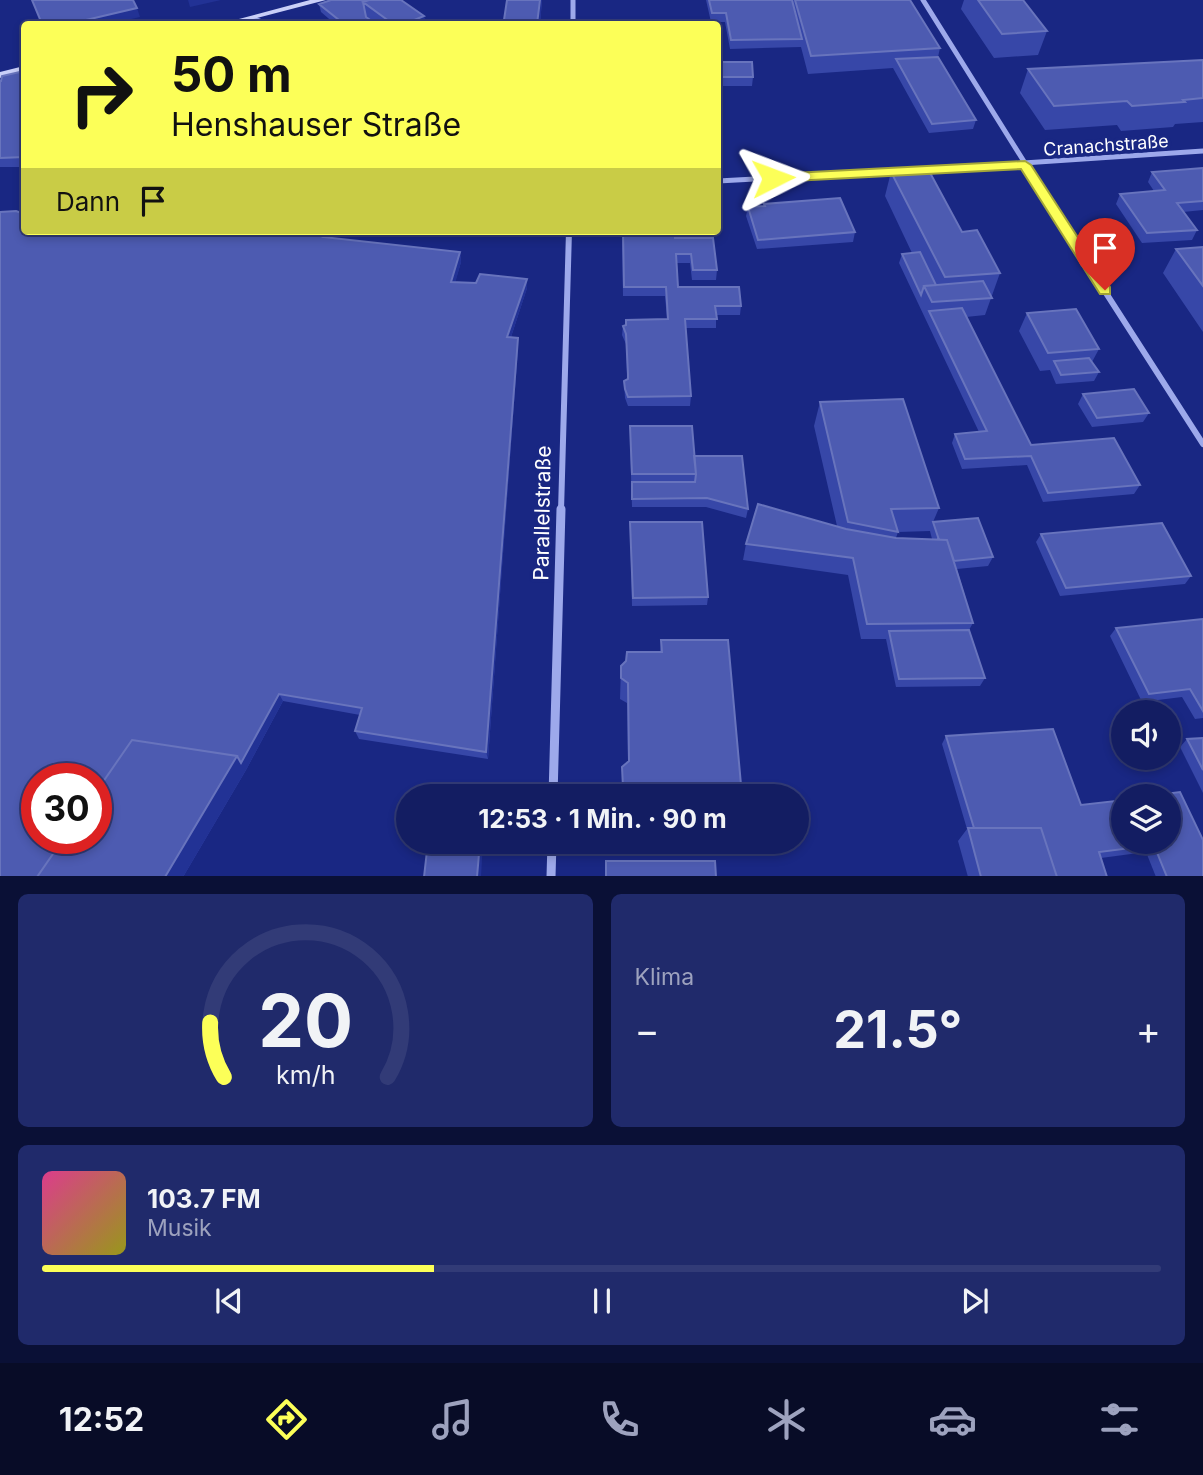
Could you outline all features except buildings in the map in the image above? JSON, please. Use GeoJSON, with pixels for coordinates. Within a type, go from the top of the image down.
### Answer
{"type":"FeatureCollection","features":[{"type":"Feature","properties":{"kind":"main road"},"geometry":{"type":"LineString","coordinates":[[239,21],[321,0]]}},
{"type":"Feature","properties":{"kind":"main road"},"geometry":{"type":"LineString","coordinates":[[0,75],[21,70]]}},
{"type":"Feature","properties":{"kind":"street"},"geometry":{"type":"LineString","coordinates":[[573,0],[573,21]]}},
{"type":"Feature","properties":{"kind":"street"},"geometry":{"type":"LineString","coordinates":[[923,0],[1203,444]]}},
{"type":"Feature","properties":{"kind":"street","name":"Cranachstraße"},"geometry":{"type":"LineString","coordinates":[[721,181],[1025,165],[1203,152]]}},
{"type":"Feature","properties":{"kind":"street","name":"Parallelstraße"},"geometry":{"type":"LineString","coordinates":[[553,784],[569,235]]}},
{"type":"Feature","properties":{"kind":"street"},"geometry":{"type":"LineString","coordinates":[[551,876],[552,854]]}},
{"type":"Feature","properties":{"kind":"lane"},"geometry":{"type":"LineString","coordinates":[[253,18],[262,21]]}},
{"type":"Feature","properties":{"kind":"route"},"geometry":{"type":"LineString","coordinates":[[773,178],[1025,165],[1105,290]]}}]}
